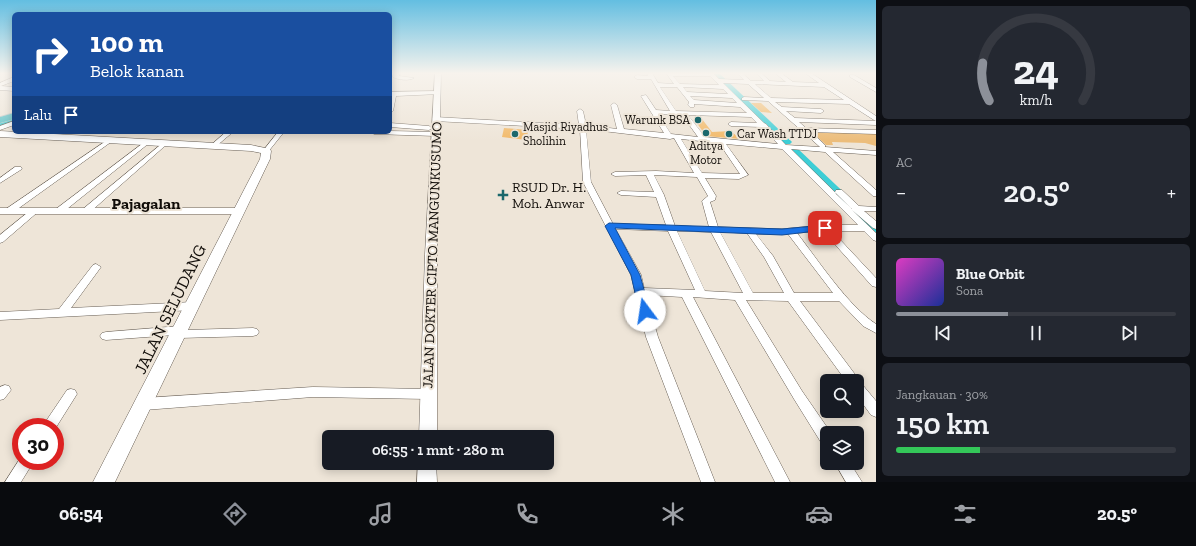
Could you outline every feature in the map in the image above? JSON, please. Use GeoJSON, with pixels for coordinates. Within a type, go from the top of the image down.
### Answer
{"type":"FeatureCollection","features":[{"type":"Feature","properties":{"kind":"highway"},"geometry":{"type":"LineString","coordinates":[[0,120],[12,117]]}},
{"type":"Feature","properties":{"kind":"main road"},"geometry":{"type":"LineString","coordinates":[[0,134],[251,148],[266,152]]}},
{"type":"Feature","properties":{"kind":"main road","name":"JALAN SELUDANG"},"geometry":{"type":"LineString","coordinates":[[104,482],[193,306],[265,159],[266,152]]}},
{"type":"Feature","properties":{"kind":"street","name":"JALAN DOKTER CIPTO MANGUNKUSUMO"},"geometry":{"type":"LineString","coordinates":[[428,430],[437,95]]}},
{"type":"Feature","properties":{"kind":"street"},"geometry":{"type":"LineString","coordinates":[[664,95],[674,112]]}},
{"type":"Feature","properties":{"kind":"street"},"geometry":{"type":"LineString","coordinates":[[686,95],[692,102],[691,105],[696,112]]}},
{"type":"Feature","properties":{"kind":"street"},"geometry":{"type":"LineString","coordinates":[[722,95],[734,96],[743,102],[753,115],[767,124]]}},
{"type":"Feature","properties":{"kind":"street"},"geometry":{"type":"LineString","coordinates":[[736,95],[876,226]]}},
{"type":"Feature","properties":{"kind":"street"},"geometry":{"type":"LineString","coordinates":[[764,95],[874,191]]}},
{"type":"Feature","properties":{"kind":"street"},"geometry":{"type":"LineString","coordinates":[[839,95],[876,119]]}},
{"type":"Feature","properties":{"kind":"street"},"geometry":{"type":"LineString","coordinates":[[644,96],[654,112],[674,137],[712,198],[706,201],[714,230],[744,296],[798,395],[820,429]]}},
{"type":"Feature","properties":{"kind":"street"},"geometry":{"type":"LineString","coordinates":[[692,102],[720,104],[769,100],[849,102]]}},
{"type":"Feature","properties":{"kind":"street"},"geometry":{"type":"LineString","coordinates":[[720,104],[729,114]]}},
{"type":"Feature","properties":{"kind":"street"},"geometry":{"type":"LineString","coordinates":[[614,105],[621,131]]}},
{"type":"Feature","properties":{"kind":"street"},"geometry":{"type":"LineString","coordinates":[[780,109],[821,111]]}},
{"type":"Feature","properties":{"kind":"street"},"geometry":{"type":"LineString","coordinates":[[580,111],[584,126],[587,182],[636,275],[652,337],[708,482]]}},
{"type":"Feature","properties":{"kind":"street"},"geometry":{"type":"LineString","coordinates":[[654,112],[696,112],[753,115]]}},
{"type":"Feature","properties":{"kind":"street"},"geometry":{"type":"LineString","coordinates":[[683,112],[703,139]]}},
{"type":"Feature","properties":{"kind":"street"},"geometry":{"type":"LineString","coordinates":[[793,120],[876,123]]}},
{"type":"Feature","properties":{"kind":"street"},"geometry":{"type":"LineString","coordinates":[[0,128],[12,124]]}},
{"type":"Feature","properties":{"kind":"street"},"geometry":{"type":"LineString","coordinates":[[731,124],[767,124]]}},
{"type":"Feature","properties":{"kind":"street"},"geometry":{"type":"LineString","coordinates":[[392,125],[435,127],[584,126],[674,137],[746,143],[788,144],[876,153]]}},
{"type":"Feature","properties":{"kind":"street"},"geometry":{"type":"LineString","coordinates":[[392,131],[435,127]]}},
{"type":"Feature","properties":{"kind":"street"},"geometry":{"type":"LineString","coordinates":[[805,130],[876,132]]}},
{"type":"Feature","properties":{"kind":"street"},"geometry":{"type":"LineString","coordinates":[[212,147],[228,134]]}},
{"type":"Feature","properties":{"kind":"street"},"geometry":{"type":"LineString","coordinates":[[266,152],[280,134]]}},
{"type":"Feature","properties":{"kind":"street"},"geometry":{"type":"LineString","coordinates":[[5,211],[109,141]]}},
{"type":"Feature","properties":{"kind":"street"},"geometry":{"type":"LineString","coordinates":[[615,174],[698,174],[739,177],[744,175],[721,141]]}},
{"type":"Feature","properties":{"kind":"street"},"geometry":{"type":"LineString","coordinates":[[59,211],[146,143]]}},
{"type":"Feature","properties":{"kind":"street"},"geometry":{"type":"LineString","coordinates":[[86,211],[164,144]]}},
{"type":"Feature","properties":{"kind":"street"},"geometry":{"type":"LineString","coordinates":[[788,144],[876,238]]}},
{"type":"Feature","properties":{"kind":"street"},"geometry":{"type":"LineString","coordinates":[[825,148],[876,150]]}},
{"type":"Feature","properties":{"kind":"street"},"geometry":{"type":"LineString","coordinates":[[0,181],[18,169]]}},
{"type":"Feature","properties":{"kind":"street"},"geometry":{"type":"LineString","coordinates":[[649,173],[660,195],[671,227],[702,295]]}},
{"type":"Feature","properties":{"kind":"street"},"geometry":{"type":"LineString","coordinates":[[621,193],[660,195]]}},
{"type":"Feature","properties":{"kind":"street"},"geometry":{"type":"LineString","coordinates":[[847,207],[876,209]]}},
{"type":"Feature","properties":{"kind":"street"},"geometry":{"type":"LineString","coordinates":[[5,211],[239,211]]}},
{"type":"Feature","properties":{"kind":"street"},"geometry":{"type":"LineString","coordinates":[[0,240],[34,211]]}},
{"type":"Feature","properties":{"kind":"street"},"geometry":{"type":"LineString","coordinates":[[609,226],[791,232],[825,228],[865,228]]}},
{"type":"Feature","properties":{"kind":"street"},"geometry":{"type":"LineString","coordinates":[[825,228],[876,284]]}},
{"type":"Feature","properties":{"kind":"street"},"geometry":{"type":"LineString","coordinates":[[750,231],[768,256],[792,298],[848,374]]}},
{"type":"Feature","properties":{"kind":"street"},"geometry":{"type":"LineString","coordinates":[[791,232],[842,297],[870,327],[876,329]]}},
{"type":"Feature","properties":{"kind":"street"},"geometry":{"type":"LineString","coordinates":[[62,313],[96,267]]}},
{"type":"Feature","properties":{"kind":"street"},"geometry":{"type":"LineString","coordinates":[[640,290],[702,295],[792,298],[842,297]]}},
{"type":"Feature","properties":{"kind":"street"},"geometry":{"type":"LineString","coordinates":[[686,294],[783,482]]}},
{"type":"Feature","properties":{"kind":"street"},"geometry":{"type":"LineString","coordinates":[[0,316],[193,306]]}},
{"type":"Feature","properties":{"kind":"street"},"geometry":{"type":"LineString","coordinates":[[106,336],[180,332],[253,332]]}},
{"type":"Feature","properties":{"kind":"street"},"geometry":{"type":"LineString","coordinates":[[144,404],[312,392],[428,394]]}},
{"type":"Feature","properties":{"kind":"street"},"geometry":{"type":"LineString","coordinates":[[55,418],[71,394]]}},
{"type":"Feature","properties":{"kind":"street"},"geometry":{"type":"LineString","coordinates":[[864,396],[876,412]]}},
{"type":"Feature","properties":{"kind":"street"},"geometry":{"type":"LineString","coordinates":[[12,482],[20,470]]}},
{"type":"Feature","properties":{"kind":"street"},"geometry":{"type":"LineString","coordinates":[[427,470],[427,482]]}},
{"type":"Feature","properties":{"kind":"street"},"geometry":{"type":"LineString","coordinates":[[847,470],[855,482]]}},
{"type":"Feature","properties":{"kind":"shaded area"},"geometry":{"type":"Polygon","coordinates":[[[812,132],[876,134],[876,146],[865,143],[832,142],[833,145],[826,145],[812,132]]]}},
{"type":"Feature","properties":{"kind":"building"},"geometry":{"type":"Polygon","coordinates":[[[751,103],[761,103],[772,113],[761,112],[751,103]]]}},
{"type":"Feature","properties":{"kind":"building"},"geometry":{"type":"Polygon","coordinates":[[[694,119],[702,119],[712,132],[731,131],[740,139],[706,136],[694,119]]]}},
{"type":"Feature","properties":{"kind":"building","name":"Masjid Riyadhus Sholihin"},"geometry":{"type":"Polygon","coordinates":[[[504,128],[528,130],[527,140],[502,137],[504,128]]]}},
{"type":"Feature","properties":{"kind":"waterway"},"geometry":{"type":"LineString","coordinates":[[737,95],[786,142]]}},
{"type":"Feature","properties":{"kind":"waterway"},"geometry":{"type":"LineString","coordinates":[[0,125],[12,121]]}},
{"type":"Feature","properties":{"kind":"waterway"},"geometry":{"type":"LineString","coordinates":[[792,149],[876,231]]}},
{"type":"Feature","properties":{"kind":"place","name":"Warunk BSA"},"geometry":{"type":"Point","coordinates":[698,120]}},
{"type":"Feature","properties":{"kind":"place","name":"Aditya Motor"},"geometry":{"type":"Point","coordinates":[706,133]}},
{"type":"Feature","properties":{"kind":"place","name":"Masjid Riyadhus Sholihin"},"geometry":{"type":"Point","coordinates":[515,134]}},
{"type":"Feature","properties":{"kind":"place","name":"Car Wash TTDJ"},"geometry":{"type":"Point","coordinates":[729,134]}},
{"type":"Feature","properties":{"kind":"place","name":"RSUD Dr. H. Moh. Anwar"},"geometry":{"type":"Point","coordinates":[503,195]}},
{"type":"Feature","properties":{"kind":"district","name":"Pajagalan"},"geometry":{"type":"Point","coordinates":[146,203]}},
{"type":"Feature","properties":{"kind":"route"},"geometry":{"type":"LineString","coordinates":[[645,311],[636,275],[609,226],[782,232],[825,228]]}}]}
